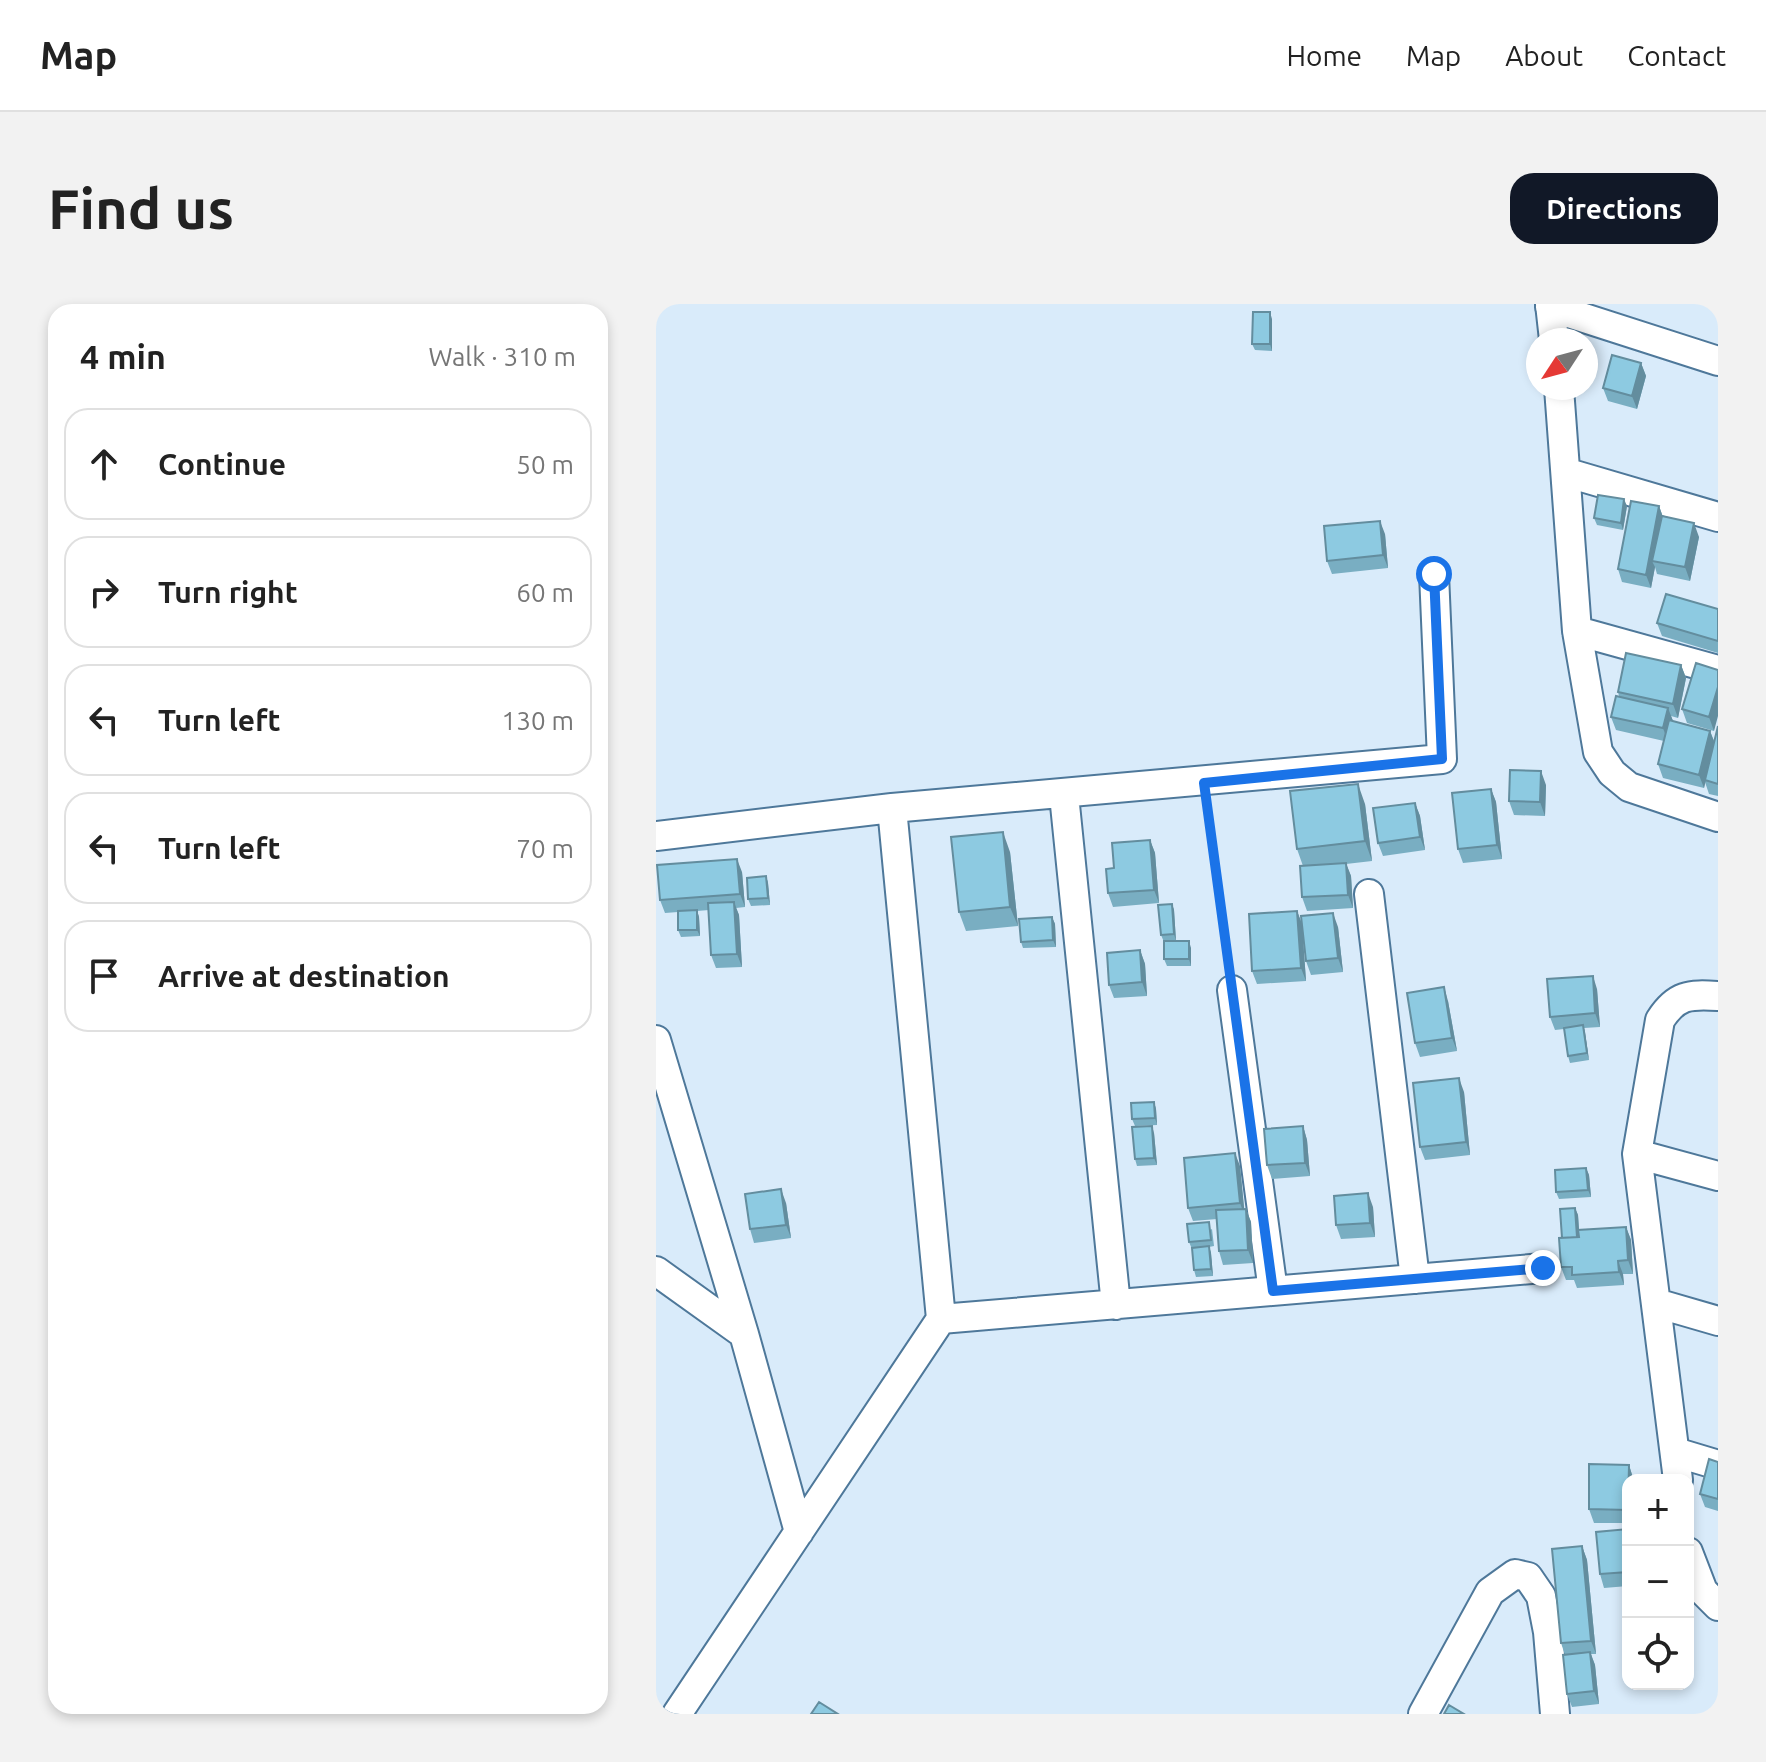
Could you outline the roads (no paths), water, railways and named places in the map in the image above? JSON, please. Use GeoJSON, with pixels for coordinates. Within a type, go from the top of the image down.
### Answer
{"type":"FeatureCollection","features":[{"type":"Feature","properties":{"kind":"street"},"geometry":{"type":"LineString","coordinates":[[1553,328],[1550,306],[1718,361]]}},
{"type":"Feature","properties":{"kind":"street"},"geometry":{"type":"LineString","coordinates":[[1560,400],[1568,473],[1577,631],[1598,752],[1612,773],[1629,787],[1650,797],[1718,817]]}},
{"type":"Feature","properties":{"kind":"street"},"geometry":{"type":"LineString","coordinates":[[1568,473],[1718,517]]}},
{"type":"Feature","properties":{"kind":"street"},"geometry":{"type":"LineString","coordinates":[[656,836],[892,808],[1204,783],[1442,759],[1434,574]]}},
{"type":"Feature","properties":{"kind":"street"},"geometry":{"type":"LineString","coordinates":[[1577,631],[1718,670]]}},
{"type":"Feature","properties":{"kind":"street"},"geometry":{"type":"LineString","coordinates":[[1064,795],[1116,1305]]}},
{"type":"Feature","properties":{"kind":"street"},"geometry":{"type":"LineString","coordinates":[[677,1714],[941,1319],[892,808]]}},
{"type":"Feature","properties":{"kind":"street"},"geometry":{"type":"LineString","coordinates":[[1369,894],[1415,1279]]}},
{"type":"Feature","properties":{"kind":"street"},"geometry":{"type":"LineString","coordinates":[[1232,990],[1273,1291]]}},
{"type":"Feature","properties":{"kind":"street"},"geometry":{"type":"LineString","coordinates":[[1718,996],[1686,994],[1670,1004],[1660,1020],[1637,1154],[1677,1466],[1718,1465]]}},
{"type":"Feature","properties":{"kind":"street"},"geometry":{"type":"LineString","coordinates":[[656,1040],[744,1334],[799,1532]]}},
{"type":"Feature","properties":{"kind":"street"},"geometry":{"type":"LineString","coordinates":[[1637,1154],[1718,1176]]}},
{"type":"Feature","properties":{"kind":"street"},"geometry":{"type":"LineString","coordinates":[[941,1319],[1543,1268]]}},
{"type":"Feature","properties":{"kind":"street"},"geometry":{"type":"LineString","coordinates":[[656,1271],[744,1334]]}},
{"type":"Feature","properties":{"kind":"street"},"geometry":{"type":"LineString","coordinates":[[1656,1303],[1718,1321]]}},
{"type":"Feature","properties":{"kind":"street"},"geometry":{"type":"LineString","coordinates":[[1694,1565],[1710,1598]]}},
{"type":"Feature","properties":{"kind":"street"},"geometry":{"type":"LineString","coordinates":[[1423,1714],[1490,1592],[1503,1579],[1515,1574],[1528,1577],[1541,1596],[1548,1632],[1555,1714]]}}]}
